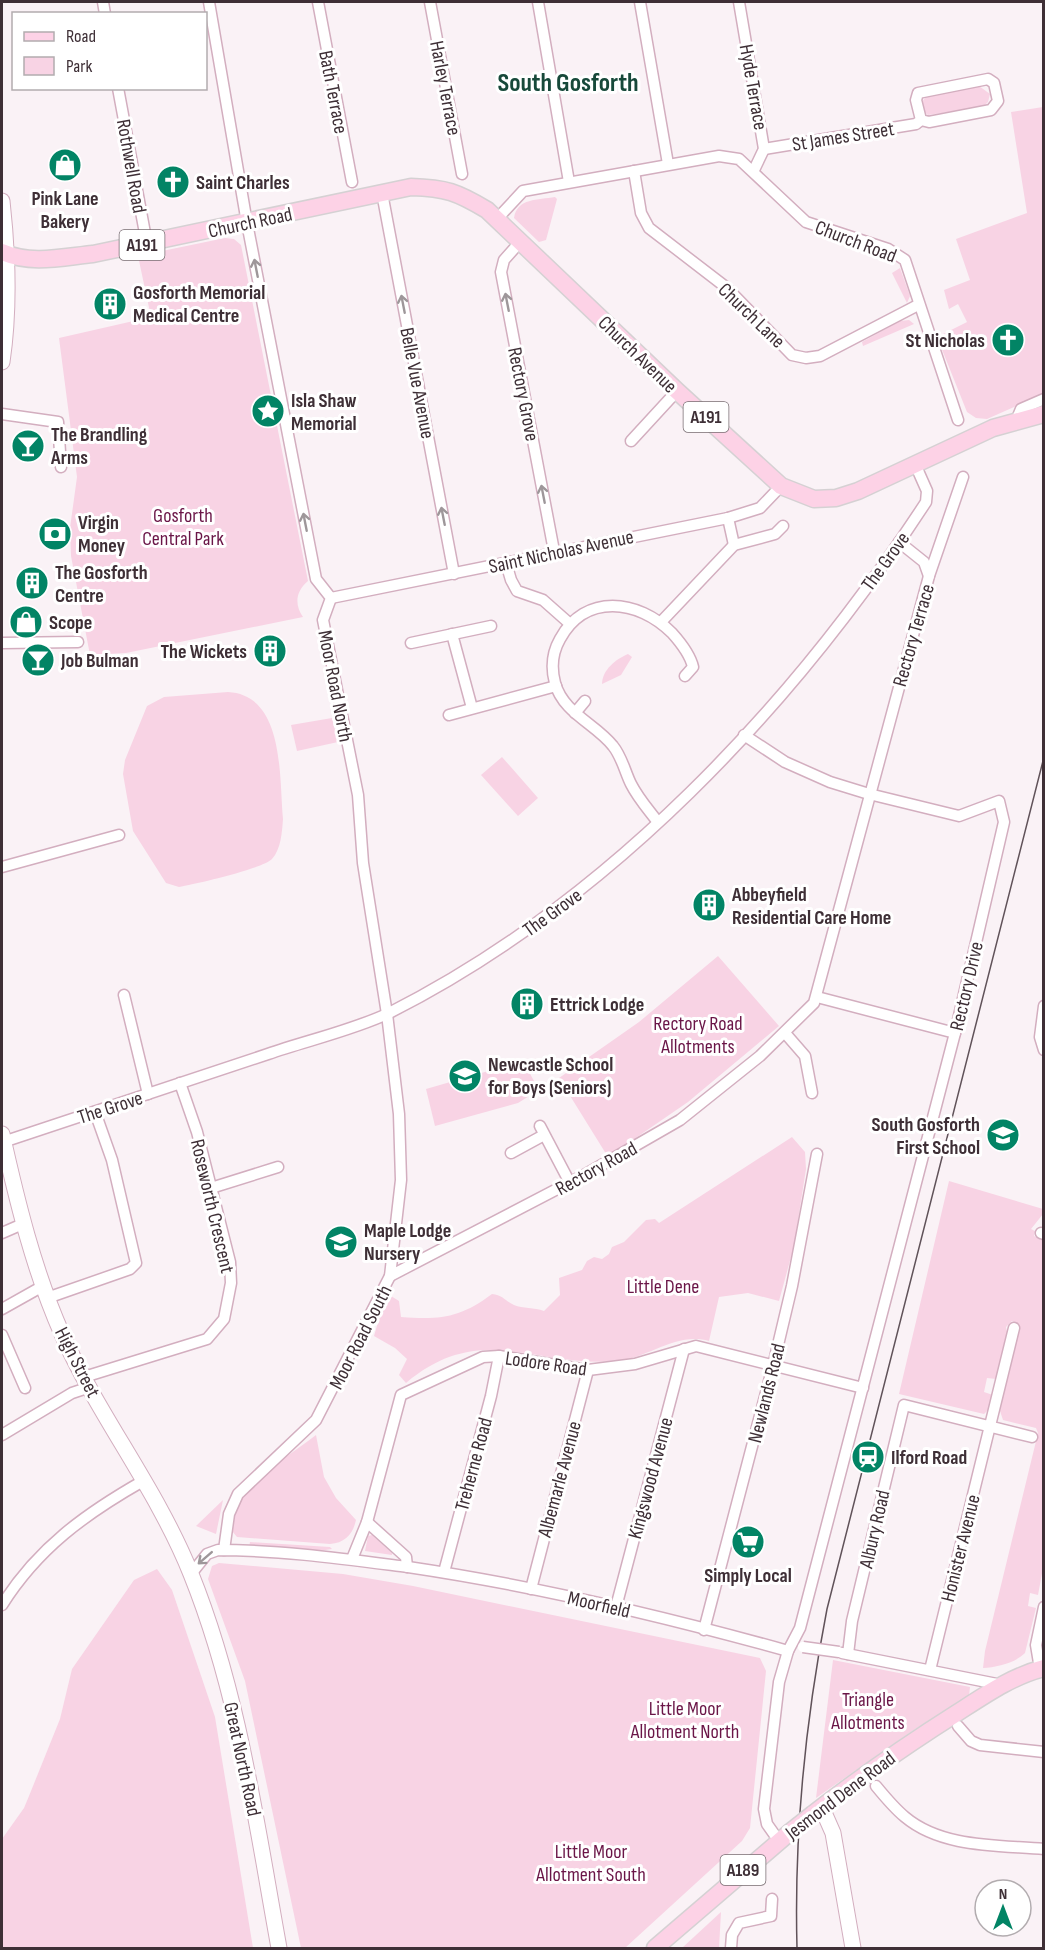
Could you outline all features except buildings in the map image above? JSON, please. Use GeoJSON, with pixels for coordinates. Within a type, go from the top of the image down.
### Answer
{"type":"FeatureCollection","features":[{"type":"Feature","properties":{"kind":"main road","name":"Church Road"},"geometry":{"type":"LineString","coordinates":[[5,253],[46,260],[147,244],[411,187],[459,193],[492,214]]}},
{"type":"Feature","properties":{"kind":"main road"},"geometry":{"type":"LineString","coordinates":[[2,202],[8,317],[2,362]]}},
{"type":"Feature","properties":{"kind":"main road","name":"Church Avenue"},"geometry":{"type":"LineString","coordinates":[[492,214],[677,392],[781,486],[814,499],[836,498],[858,491],[993,428],[1016,421]]}},
{"type":"Feature","properties":{"kind":"main road","name":"A191"},"geometry":{"type":"LineString","coordinates":[[1016,421],[1044,414]]}},
{"type":"Feature","properties":{"kind":"main road","name":"High Street"},"geometry":{"type":"LineString","coordinates":[[2,1138],[45,1292],[87,1382],[175,1539],[191,1574]]}},
{"type":"Feature","properties":{"kind":"main road","name":"Great North Road"},"geometry":{"type":"LineString","coordinates":[[191,1574],[224,1672],[244,1758],[279,1948]]}},
{"type":"Feature","properties":{"kind":"main road","name":"Jesmond Dene Road"},"geometry":{"type":"LineString","coordinates":[[655,1948],[784,1837],[901,1750],[1002,1685],[1042,1668]]}},
{"type":"Feature","properties":{"kind":"main road"},"geometry":{"type":"LineString","coordinates":[[817,1811],[833,1833],[853,1948]]}},
{"type":"Feature","properties":{"kind":"street"},"geometry":{"type":"LineString","coordinates":[[208,2],[247,223],[316,579],[331,598]]}},
{"type":"Feature","properties":{"kind":"street","name":"Bath Terrace"},"geometry":{"type":"LineString","coordinates":[[318,2],[352,182]]}},
{"type":"Feature","properties":{"kind":"street","name":"Harley Terrace"},"geometry":{"type":"LineString","coordinates":[[430,2],[462,174]]}},
{"type":"Feature","properties":{"kind":"street"},"geometry":{"type":"LineString","coordinates":[[538,2],[569,182]]}},
{"type":"Feature","properties":{"kind":"street"},"geometry":{"type":"LineString","coordinates":[[640,2],[668,164]]}},
{"type":"Feature","properties":{"kind":"street","name":"Hyde Terrace"},"geometry":{"type":"LineString","coordinates":[[739,2],[764,149],[754,170]]}},
{"type":"Feature","properties":{"kind":"street","name":"St James Street"},"geometry":{"type":"LineString","coordinates":[[988,79],[994,82],[998,101],[991,110],[929,122],[921,120],[916,100],[918,93],[988,79]]}},
{"type":"Feature","properties":{"kind":"street","name":"Rothwell Road"},"geometry":{"type":"LineString","coordinates":[[118,90],[147,244]]}},
{"type":"Feature","properties":{"kind":"street","name":"St James Street"},"geometry":{"type":"LineString","coordinates":[[764,149],[916,124],[921,120]]}},
{"type":"Feature","properties":{"kind":"street","name":"Church Road"},"geometry":{"type":"LineString","coordinates":[[492,214],[523,191],[719,156],[740,159],[806,222],[888,249],[905,260],[918,305],[958,420]]}},
{"type":"Feature","properties":{"kind":"street","name":"Church Lane"},"geometry":{"type":"LineString","coordinates":[[634,171],[641,213],[649,228],[727,288],[792,355],[806,358],[820,356],[918,305]]}},
{"type":"Feature","properties":{"kind":"street","name":"Belle Vue Avenue"},"geometry":{"type":"LineString","coordinates":[[382,193],[454,574]]}},
{"type":"Feature","properties":{"kind":"street","name":"Rectory Grove"},"geometry":{"type":"LineString","coordinates":[[520,242],[504,260],[501,272],[554,551]]}},
{"type":"Feature","properties":{"kind":"street"},"geometry":{"type":"LineString","coordinates":[[630,441],[677,392]]}},
{"type":"Feature","properties":{"kind":"street"},"geometry":{"type":"LineString","coordinates":[[1016,421],[1021,409],[1044,399]]}},
{"type":"Feature","properties":{"kind":"street"},"geometry":{"type":"LineString","coordinates":[[2,414],[58,422],[61,467]]}},
{"type":"Feature","properties":{"kind":"street","name":"The Grove"},"geometry":{"type":"LineString","coordinates":[[2,1138],[95,1112],[387,1014],[496,951],[578,894],[657,821],[744,735],[847,614],[926,502],[927,491],[915,464]]}},
{"type":"Feature","properties":{"kind":"street","name":"Rectory Terrace"},"geometry":{"type":"LineString","coordinates":[[868,794],[929,576],[963,477]]}},
{"type":"Feature","properties":{"kind":"street","name":"Saint Nicholas Avenue"},"geometry":{"type":"LineString","coordinates":[[331,598],[454,574],[554,551],[728,518],[760,508],[781,486]]}},
{"type":"Feature","properties":{"kind":"street"},"geometry":{"type":"LineString","coordinates":[[728,518],[734,545]]}},
{"type":"Feature","properties":{"kind":"street"},"geometry":{"type":"LineString","coordinates":[[661,622],[734,545],[775,534],[783,526]]}},
{"type":"Feature","properties":{"kind":"street"},"geometry":{"type":"LineString","coordinates":[[899,542],[924,562],[929,576]]}},
{"type":"Feature","properties":{"kind":"street"},"geometry":{"type":"LineString","coordinates":[[506,563],[517,591],[543,600],[569,623]]}},
{"type":"Feature","properties":{"kind":"street","name":"Moor Road North"},"geometry":{"type":"LineString","coordinates":[[331,598],[324,620],[358,795],[363,863],[387,1014]]}},
{"type":"Feature","properties":{"kind":"street"},"geometry":{"type":"LineString","coordinates":[[657,821],[634,790],[615,748],[575,713],[556,686],[552,667],[557,645],[569,623],[601,607],[618,605],[637,608],[661,622],[691,658],[693,667],[685,676]]}},
{"type":"Feature","properties":{"kind":"street"},"geometry":{"type":"LineString","coordinates":[[411,643],[491,626]]}},
{"type":"Feature","properties":{"kind":"street"},"geometry":{"type":"LineString","coordinates":[[452,634],[472,708]]}},
{"type":"Feature","properties":{"kind":"street"},"geometry":{"type":"LineString","coordinates":[[2,643],[78,642]]}},
{"type":"Feature","properties":{"kind":"street"},"geometry":{"type":"LineString","coordinates":[[449,715],[556,686]]}},
{"type":"Feature","properties":{"kind":"street"},"geometry":{"type":"LineString","coordinates":[[575,713],[585,701]]}},
{"type":"Feature","properties":{"kind":"street"},"geometry":{"type":"LineString","coordinates":[[744,735],[785,762],[830,782],[868,794]]}},
{"type":"Feature","properties":{"kind":"street","name":"Rectory Drive"},"geometry":{"type":"LineString","coordinates":[[863,1388],[955,1033],[1004,822],[999,801],[959,816],[868,794]]}},
{"type":"Feature","properties":{"kind":"street","name":"Rectory Road"},"geometry":{"type":"LineString","coordinates":[[390,1276],[570,1183],[680,1120],[785,1034],[810,1008],[817,997],[868,794]]}},
{"type":"Feature","properties":{"kind":"street"},"geometry":{"type":"LineString","coordinates":[[2,867],[119,836]]}},
{"type":"Feature","properties":{"kind":"street"},"geometry":{"type":"LineString","coordinates":[[124,995],[148,1094]]}},
{"type":"Feature","properties":{"kind":"street"},"geometry":{"type":"LineString","coordinates":[[817,997],[955,1033]]}},
{"type":"Feature","properties":{"kind":"street"},"geometry":{"type":"LineString","coordinates":[[1044,1006],[1040,1037],[1044,1050]]}},
{"type":"Feature","properties":{"kind":"street","name":"Moor Road South"},"geometry":{"type":"LineString","coordinates":[[224,1550],[229,1514],[238,1494],[316,1420],[390,1276],[401,1180],[399,1114],[387,1014]]}},
{"type":"Feature","properties":{"kind":"street"},"geometry":{"type":"LineString","coordinates":[[785,1034],[806,1056],[812,1093]]}},
{"type":"Feature","properties":{"kind":"street","name":"Roseworth Crescent"},"geometry":{"type":"LineString","coordinates":[[2,1434],[87,1382],[207,1339],[224,1319],[231,1283],[230,1262],[180,1083]]}},
{"type":"Feature","properties":{"kind":"street"},"geometry":{"type":"LineString","coordinates":[[2,1309],[45,1292],[130,1269],[136,1263],[111,1160],[95,1112]]}},
{"type":"Feature","properties":{"kind":"street"},"geometry":{"type":"LineString","coordinates":[[511,1153],[542,1131],[570,1183]]}},
{"type":"Feature","properties":{"kind":"street","name":"Newlands Road"},"geometry":{"type":"LineString","coordinates":[[704,1630],[792,1286],[817,1154]]}},
{"type":"Feature","properties":{"kind":"street"},"geometry":{"type":"LineString","coordinates":[[211,1188],[279,1167]]}},
{"type":"Feature","properties":{"kind":"street"},"geometry":{"type":"LineString","coordinates":[[2,1233],[25,1223]]}},
{"type":"Feature","properties":{"kind":"street","name":"Honister Avenue"},"geometry":{"type":"LineString","coordinates":[[930,1670],[1014,1328]]}},
{"type":"Feature","properties":{"kind":"street"},"geometry":{"type":"LineString","coordinates":[[2,1335],[26,1388]]}},
{"type":"Feature","properties":{"kind":"street","name":"Lodore Road"},"geometry":{"type":"LineString","coordinates":[[352,1559],[367,1522],[401,1395],[483,1358],[499,1356],[588,1370],[635,1364],[696,1346],[863,1388]]}},
{"type":"Feature","properties":{"kind":"street","name":"Kingswood Avenue"},"geometry":{"type":"LineString","coordinates":[[616,1606],[684,1349]]}},
{"type":"Feature","properties":{"kind":"street","name":"Treherne Road"},"geometry":{"type":"LineString","coordinates":[[444,1572],[491,1396],[499,1356]]}},
{"type":"Feature","properties":{"kind":"street","name":"Albemarle Avenue"},"geometry":{"type":"LineString","coordinates":[[531,1589],[588,1370]]}},
{"type":"Feature","properties":{"kind":"street"},"geometry":{"type":"LineString","coordinates":[[784,1837],[767,1824],[764,1809],[774,1710],[782,1670],[800,1628],[863,1388]]}},
{"type":"Feature","properties":{"kind":"street","name":"Albury Road"},"geometry":{"type":"LineString","coordinates":[[843,1653],[904,1405],[990,1426]]}},
{"type":"Feature","properties":{"kind":"street"},"geometry":{"type":"LineString","coordinates":[[990,1426],[1032,1437]]}},
{"type":"Feature","properties":{"kind":"street"},"geometry":{"type":"LineString","coordinates":[[2,1605],[66,1530],[94,1509],[143,1481]]}},
{"type":"Feature","properties":{"kind":"street"},"geometry":{"type":"LineString","coordinates":[[367,1522],[406,1557],[407,1568]]}},
{"type":"Feature","properties":{"kind":"street"},"geometry":{"type":"LineString","coordinates":[[191,1574],[207,1554],[224,1550]]}},
{"type":"Feature","properties":{"kind":"street","name":"Moorfield"},"geometry":{"type":"LineString","coordinates":[[224,1550],[352,1559],[444,1572],[616,1606],[704,1630],[790,1648],[803,1647],[843,1653],[1002,1685]]}},
{"type":"Feature","properties":{"kind":"street"},"geometry":{"type":"LineString","coordinates":[[1042,1668],[1036,1645],[1044,1607]]}},
{"type":"Feature","properties":{"kind":"street"},"geometry":{"type":"LineString","coordinates":[[958,1726],[971,1741],[981,1746],[1044,1752]]}},
{"type":"Feature","properties":{"kind":"street"},"geometry":{"type":"LineString","coordinates":[[876,1786],[905,1817],[930,1833],[957,1840],[1044,1849]]}},
{"type":"Feature","properties":{"kind":"street"},"geometry":{"type":"LineString","coordinates":[[731,1948],[732,1935],[739,1923],[771,1916],[772,1899]]}},
{"type":"Feature","properties":{"kind":"green space"},"geometry":{"type":"Polygon","coordinates":[[[979,86],[990,94],[988,102],[983,107],[928,115],[923,111],[921,103],[926,97],[979,86]]]}},
{"type":"Feature","properties":{"kind":"green space"},"geometry":{"type":"Polygon","coordinates":[[[1043,107],[1043,394],[987,419],[976,418],[967,412],[937,337],[967,322],[958,304],[949,309],[944,290],[970,280],[956,239],[1027,213],[1011,112],[1043,107]]]}},
{"type":"Feature","properties":{"kind":"green space"},"geometry":{"type":"Polygon","coordinates":[[[555,197],[557,199],[546,240],[539,242],[514,218],[516,211],[529,201],[555,197]]]}},
{"type":"Feature","properties":{"kind":"green space","name":"Gosforth Central Park"},"geometry":{"type":"Polygon","coordinates":[[[225,238],[234,239],[241,245],[308,581],[299,593],[297,603],[303,617],[126,653],[90,655],[71,556],[70,528],[77,477],[59,338],[151,317],[138,256],[225,238]]]}},
{"type":"Feature","properties":{"kind":"green space"},"geometry":{"type":"Polygon","coordinates":[[[900,268],[910,296],[907,303],[892,273],[900,268]]]}},
{"type":"Feature","properties":{"kind":"green space"},"geometry":{"type":"Polygon","coordinates":[[[909,320],[914,324],[863,346],[862,342],[900,321],[909,320]]]}},
{"type":"Feature","properties":{"kind":"green space"},"geometry":{"type":"Polygon","coordinates":[[[628,654],[632,657],[621,675],[602,684],[604,674],[610,666],[628,654]]]}},
{"type":"Feature","properties":{"kind":"green space"},"geometry":{"type":"Polygon","coordinates":[[[228,692],[247,697],[260,707],[269,723],[279,762],[283,819],[280,840],[275,855],[266,863],[228,876],[179,887],[166,883],[133,831],[123,774],[125,760],[147,706],[164,697],[228,692]]]}},
{"type":"Feature","properties":{"kind":"green space"},"geometry":{"type":"Polygon","coordinates":[[[332,718],[338,742],[297,751],[291,725],[332,718]]]}},
{"type":"Feature","properties":{"kind":"green space"},"geometry":{"type":"Polygon","coordinates":[[[502,757],[538,798],[518,816],[481,775],[502,757]]]}},
{"type":"Feature","properties":{"kind":"green space","name":"Rectory Road Allotments"},"geometry":{"type":"Polygon","coordinates":[[[718,956],[779,1026],[688,1102],[608,1157],[559,1078],[639,1022],[718,956]]]}},
{"type":"Feature","properties":{"kind":"green space"},"geometry":{"type":"Polygon","coordinates":[[[523,1061],[539,1090],[518,1103],[435,1126],[426,1089],[523,1061]]]}},
{"type":"Feature","properties":{"kind":"green space","name":"Little Dene"},"geometry":{"type":"Polygon","coordinates":[[[792,1137],[805,1152],[806,1169],[794,1246],[779,1301],[748,1293],[719,1297],[709,1341],[685,1340],[617,1361],[560,1359],[509,1351],[484,1350],[459,1354],[433,1364],[406,1383],[399,1375],[407,1359],[395,1348],[374,1336],[383,1305],[391,1296],[399,1301],[401,1317],[449,1316],[470,1308],[492,1294],[517,1306],[544,1311],[560,1295],[559,1278],[582,1270],[587,1261],[594,1257],[602,1259],[609,1254],[612,1247],[624,1242],[646,1220],[655,1219],[659,1223],[792,1137]]]}},
{"type":"Feature","properties":{"kind":"green space"},"geometry":{"type":"Polygon","coordinates":[[[949,1181],[1043,1209],[1043,1214],[1031,1229],[1035,1231],[1034,1236],[1044,1241],[1043,1568],[1038,1595],[1030,1593],[1028,1606],[1036,1608],[1025,1653],[1006,1664],[983,1668],[985,1651],[1038,1433],[1036,1428],[1003,1420],[1000,1411],[1016,1335],[1020,1329],[1019,1324],[1012,1321],[1006,1327],[1007,1332],[996,1379],[987,1378],[984,1392],[993,1395],[989,1409],[984,1414],[899,1394],[949,1181]]]}},
{"type":"Feature","properties":{"kind":"green space"},"geometry":{"type":"Polygon","coordinates":[[[316,1435],[324,1477],[336,1498],[356,1520],[353,1530],[344,1540],[330,1544],[237,1537],[232,1531],[234,1515],[240,1501],[250,1488],[276,1464],[316,1435]]]}},
{"type":"Feature","properties":{"kind":"green space"},"geometry":{"type":"Polygon","coordinates":[[[223,1500],[216,1534],[196,1526],[223,1500]]]}},
{"type":"Feature","properties":{"kind":"green space"},"geometry":{"type":"Polygon","coordinates":[[[372,1535],[392,1555],[365,1551],[368,1536],[372,1535]]]}},
{"type":"Feature","properties":{"kind":"green space"},"geometry":{"type":"Polygon","coordinates":[[[250,1542],[330,1547],[332,1549],[312,1552],[249,1547],[250,1542]]]}},
{"type":"Feature","properties":{"kind":"green space"},"geometry":{"type":"Polygon","coordinates":[[[219,1563],[343,1574],[413,1586],[760,1658],[766,1671],[750,1828],[742,1841],[625,1948],[301,1948],[245,1681],[208,1579],[212,1566],[219,1563]]]}},
{"type":"Feature","properties":{"kind":"green space"},"geometry":{"type":"Polygon","coordinates":[[[157,1569],[172,1590],[215,1717],[253,1948],[2,1948],[2,1839],[24,1808],[29,1796],[60,1719],[72,1669],[134,1580],[157,1569]]]}},
{"type":"Feature","properties":{"kind":"green space","name":"Triangle Allotments"},"geometry":{"type":"Polygon","coordinates":[[[833,1660],[970,1687],[969,1696],[915,1729],[816,1798],[833,1660]]]}},
{"type":"Feature","properties":{"kind":"green space"},"geometry":{"type":"Polygon","coordinates":[[[721,1912],[719,1948],[682,1948],[721,1912]]]}},
{"type":"Feature","properties":{"kind":"tram line"},"geometry":{"type":"LineString","coordinates":[[797,1948],[799,1820],[807,1736],[827,1609],[1044,757]]}},
{"type":"Feature","properties":{"kind":"place","name":"Pink Lane Bakery"},"geometry":{"type":"Point","coordinates":[65,165]}},
{"type":"Feature","properties":{"kind":"place","name":"Saint Charles"},"geometry":{"type":"Point","coordinates":[173,182]}},
{"type":"Feature","properties":{"kind":"place","name":"Gosforth Memorial Medical Centre"},"geometry":{"type":"Point","coordinates":[110,304]}},
{"type":"Feature","properties":{"kind":"place","name":"St Nicholas"},"geometry":{"type":"Point","coordinates":[1008,340]}},
{"type":"Feature","properties":{"kind":"place","name":"Isla Shaw Memorial"},"geometry":{"type":"Point","coordinates":[268,411]}},
{"type":"Feature","properties":{"kind":"place","name":"The Brandling Arms"},"geometry":{"type":"Point","coordinates":[28,446]}},
{"type":"Feature","properties":{"kind":"place","name":"Virgin Money"},"geometry":{"type":"Point","coordinates":[55,534]}},
{"type":"Feature","properties":{"kind":"place","name":"The Gosforth Centre"},"geometry":{"type":"Point","coordinates":[32,583]}},
{"type":"Feature","properties":{"kind":"place","name":"Scope"},"geometry":{"type":"Point","coordinates":[26,622]}},
{"type":"Feature","properties":{"kind":"place","name":"The Wickets"},"geometry":{"type":"Point","coordinates":[270,651]}},
{"type":"Feature","properties":{"kind":"place","name":"Job Bulman"},"geometry":{"type":"Point","coordinates":[38,660]}},
{"type":"Feature","properties":{"kind":"place","name":"Abbeyfield Residential Care Home"},"geometry":{"type":"Point","coordinates":[709,905]}},
{"type":"Feature","properties":{"kind":"place","name":"Ettrick Lodge"},"geometry":{"type":"Point","coordinates":[527,1004]}},
{"type":"Feature","properties":{"kind":"place","name":"Newcastle School for Boys (Seniors)"},"geometry":{"type":"Point","coordinates":[465,1076]}},
{"type":"Feature","properties":{"kind":"place","name":"South Gosforth First School"},"geometry":{"type":"Point","coordinates":[1003,1135]}},
{"type":"Feature","properties":{"kind":"place","name":"Maple Lodge Nursery"},"geometry":{"type":"Point","coordinates":[341,1242]}},
{"type":"Feature","properties":{"kind":"place","name":"Ilford Road"},"geometry":{"type":"Point","coordinates":[868,1457]}},
{"type":"Feature","properties":{"kind":"place","name":"Simply Local"},"geometry":{"type":"Point","coordinates":[748,1542]}},
{"type":"Feature","properties":{"kind":"district","name":"South Gosforth"},"geometry":{"type":"Point","coordinates":[568,82]}},
{"type":"Feature","properties":{"kind":"park label","name":"Little Moor Allotment North"},"geometry":{"type":"Point","coordinates":[685,1720]}},
{"type":"Feature","properties":{"kind":"park label","name":"Little Moor Allotment South"},"geometry":{"type":"Point","coordinates":[591,1862]}}]}
